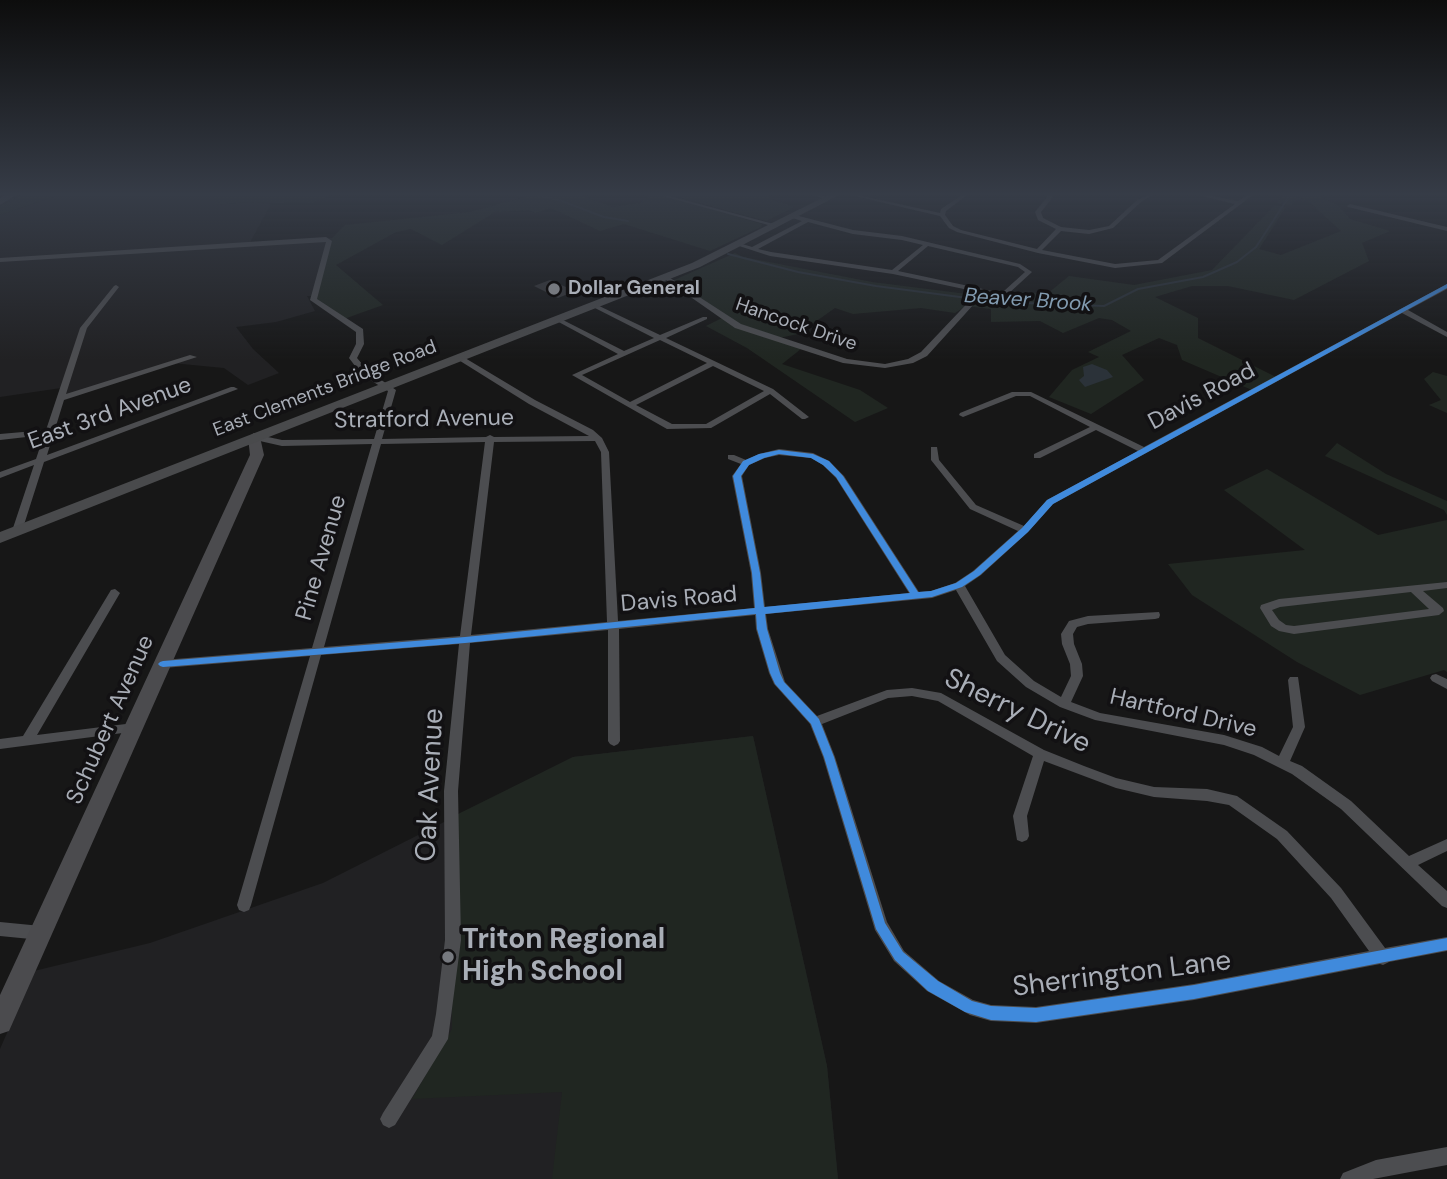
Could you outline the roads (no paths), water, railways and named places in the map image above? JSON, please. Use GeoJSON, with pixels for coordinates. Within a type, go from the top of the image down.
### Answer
{"type":"FeatureCollection","features":[{"type":"Feature","properties":{"kind":"main road","name":"East Clements Bridge Road"},"geometry":{"type":"LineString","coordinates":[[0,538],[665,277],[723,250]]}},
{"type":"Feature","properties":{"kind":"street"},"geometry":{"type":"LineString","coordinates":[[0,260],[155,250]]}},
{"type":"Feature","properties":{"kind":"street"},"geometry":{"type":"LineString","coordinates":[[327,250],[313,300],[360,331],[360,344],[353,358],[365,373],[387,385]]}},
{"type":"Feature","properties":{"kind":"street"},"geometry":{"type":"LineString","coordinates":[[756,250],[1006,293],[1029,272],[1020,266],[952,250]]}},
{"type":"Feature","properties":{"kind":"street"},"geometry":{"type":"LineString","coordinates":[[893,272],[919,250]]}},
{"type":"Feature","properties":{"kind":"street"},"geometry":{"type":"LineString","coordinates":[[1034,250],[1105,265],[1136,266],[1160,262],[1176,250]]}},
{"type":"Feature","properties":{"kind":"street","name":"Hancock Drive"},"geometry":{"type":"LineString","coordinates":[[665,277],[738,326],[846,361],[884,366],[910,361],[924,354],[984,291]]}},
{"type":"Feature","properties":{"kind":"street","name":"Davis Road"},"geometry":{"type":"LineString","coordinates":[[163,664],[465,640],[758,612],[916,596],[959,586],[1024,530],[1050,502],[1447,286]]}},
{"type":"Feature","properties":{"kind":"street"},"geometry":{"type":"LineString","coordinates":[[17,531],[84,328],[116,287]]}},
{"type":"Feature","properties":{"kind":"street"},"geometry":{"type":"LineString","coordinates":[[593,305],[770,391],[805,417]]}},
{"type":"Feature","properties":{"kind":"street"},"geometry":{"type":"LineString","coordinates":[[1402,310],[1447,335]]}},
{"type":"Feature","properties":{"kind":"street"},"geometry":{"type":"LineString","coordinates":[[705,318],[577,374],[670,427],[708,426],[770,391]]}},
{"type":"Feature","properties":{"kind":"street"},"geometry":{"type":"LineString","coordinates":[[557,319],[622,354]]}},
{"type":"Feature","properties":{"kind":"street"},"geometry":{"type":"LineString","coordinates":[[61,399],[193,357]]}},
{"type":"Feature","properties":{"kind":"street"},"geometry":{"type":"LineString","coordinates":[[460,357],[532,402],[590,432],[605,452],[613,625],[614,740]]}},
{"type":"Feature","properties":{"kind":"street"},"geometry":{"type":"LineString","coordinates":[[630,405],[714,363]]}},
{"type":"Feature","properties":{"kind":"street","name":"Pine Avenue"},"geometry":{"type":"LineString","coordinates":[[244,905],[392,390],[387,385]]}},
{"type":"Feature","properties":{"kind":"street","name":"East 3rd Avenue"},"geometry":{"type":"LineString","coordinates":[[0,475],[234,389]]}},
{"type":"Feature","properties":{"kind":"street"},"geometry":{"type":"LineString","coordinates":[[963,415],[1015,394],[1031,394],[1143,450]]}},
{"type":"Feature","properties":{"kind":"street"},"geometry":{"type":"LineString","coordinates":[[1037,456],[1096,426]]}},
{"type":"Feature","properties":{"kind":"street"},"geometry":{"type":"LineString","coordinates":[[0,437],[49,432]]}},
{"type":"Feature","properties":{"kind":"street","name":"Stratford Avenue"},"geometry":{"type":"LineString","coordinates":[[254,438],[282,443],[596,438]]}},
{"type":"Feature","properties":{"kind":"street","name":"Schubert Avenue"},"geometry":{"type":"LineString","coordinates":[[0,1021],[257,455],[258,447],[254,438]]}},
{"type":"Feature","properties":{"kind":"street","name":"Oak Avenue"},"geometry":{"type":"LineString","coordinates":[[389,1119],[440,1039],[444,1014],[453,940],[451,791],[465,640],[490,438]]}},
{"type":"Feature","properties":{"kind":"street"},"geometry":{"type":"LineString","coordinates":[[934,449],[935,460],[972,508],[1024,530]]}},
{"type":"Feature","properties":{"kind":"street"},"geometry":{"type":"LineString","coordinates":[[731,457],[746,463],[779,452],[813,456],[827,463],[839,476],[916,596]]}},
{"type":"Feature","properties":{"kind":"street","name":"Sherrington Lane"},"geometry":{"type":"LineString","coordinates":[[746,463],[737,475],[756,573],[758,612],[780,684],[815,722],[829,757],[880,925],[899,956],[933,986],[970,1007],[991,1013],[1036,1015],[1194,992],[1447,944]]}},
{"type":"Feature","properties":{"kind":"street"},"geometry":{"type":"LineString","coordinates":[[1414,589],[1438,611],[1294,630],[1275,623],[1265,608],[1279,603],[1447,585]]}},
{"type":"Feature","properties":{"kind":"street","name":"Hartford Drive"},"geometry":{"type":"LineString","coordinates":[[959,586],[1001,658],[1030,684],[1064,704],[1099,717],[1224,740],[1258,751],[1282,763],[1336,797],[1447,901]]}},
{"type":"Feature","properties":{"kind":"street"},"geometry":{"type":"LineString","coordinates":[[28,739],[115,593]]}},
{"type":"Feature","properties":{"kind":"street"},"geometry":{"type":"LineString","coordinates":[[1064,704],[1077,676],[1067,634],[1073,624],[1088,620],[1155,615]]}},
{"type":"Feature","properties":{"kind":"street"},"geometry":{"type":"LineString","coordinates":[[1282,763],[1299,727],[1294,680]]}},
{"type":"Feature","properties":{"kind":"street","name":"Sherry Drive"},"geometry":{"type":"LineString","coordinates":[[815,722],[887,694],[912,692],[941,697],[1041,754],[1116,783],[1154,792],[1207,795],[1232,800],[1282,835],[1336,893],[1383,958]]}},
{"type":"Feature","properties":{"kind":"street"},"geometry":{"type":"LineString","coordinates":[[0,744],[134,728]]}},
{"type":"Feature","properties":{"kind":"street"},"geometry":{"type":"LineString","coordinates":[[1022,836],[1020,817],[1041,754]]}},
{"type":"Feature","properties":{"kind":"street"},"geometry":{"type":"LineString","coordinates":[[1407,863],[1447,845]]}},
{"type":"Feature","properties":{"kind":"street"},"geometry":{"type":"LineString","coordinates":[[0,929],[41,933]]}},
{"type":"Feature","properties":{"kind":"street"},"geometry":{"type":"LineString","coordinates":[[1349,1179],[1376,1169],[1447,1156]]}},
{"type":"Feature","properties":{"kind":"waterway","name":"Beaver Brook"},"geometry":{"type":"LineString","coordinates":[[728,254],[798,272],[876,286],[998,302],[1104,306],[1138,289],[1203,277],[1237,262],[1252,250]]}},
{"type":"Feature","properties":{"kind":"place","name":"Dollar General"},"geometry":{"type":"Point","coordinates":[554,289]}},
{"type":"Feature","properties":{"kind":"place","name":"Triton Regional High School"},"geometry":{"type":"Point","coordinates":[448,957]}}]}
